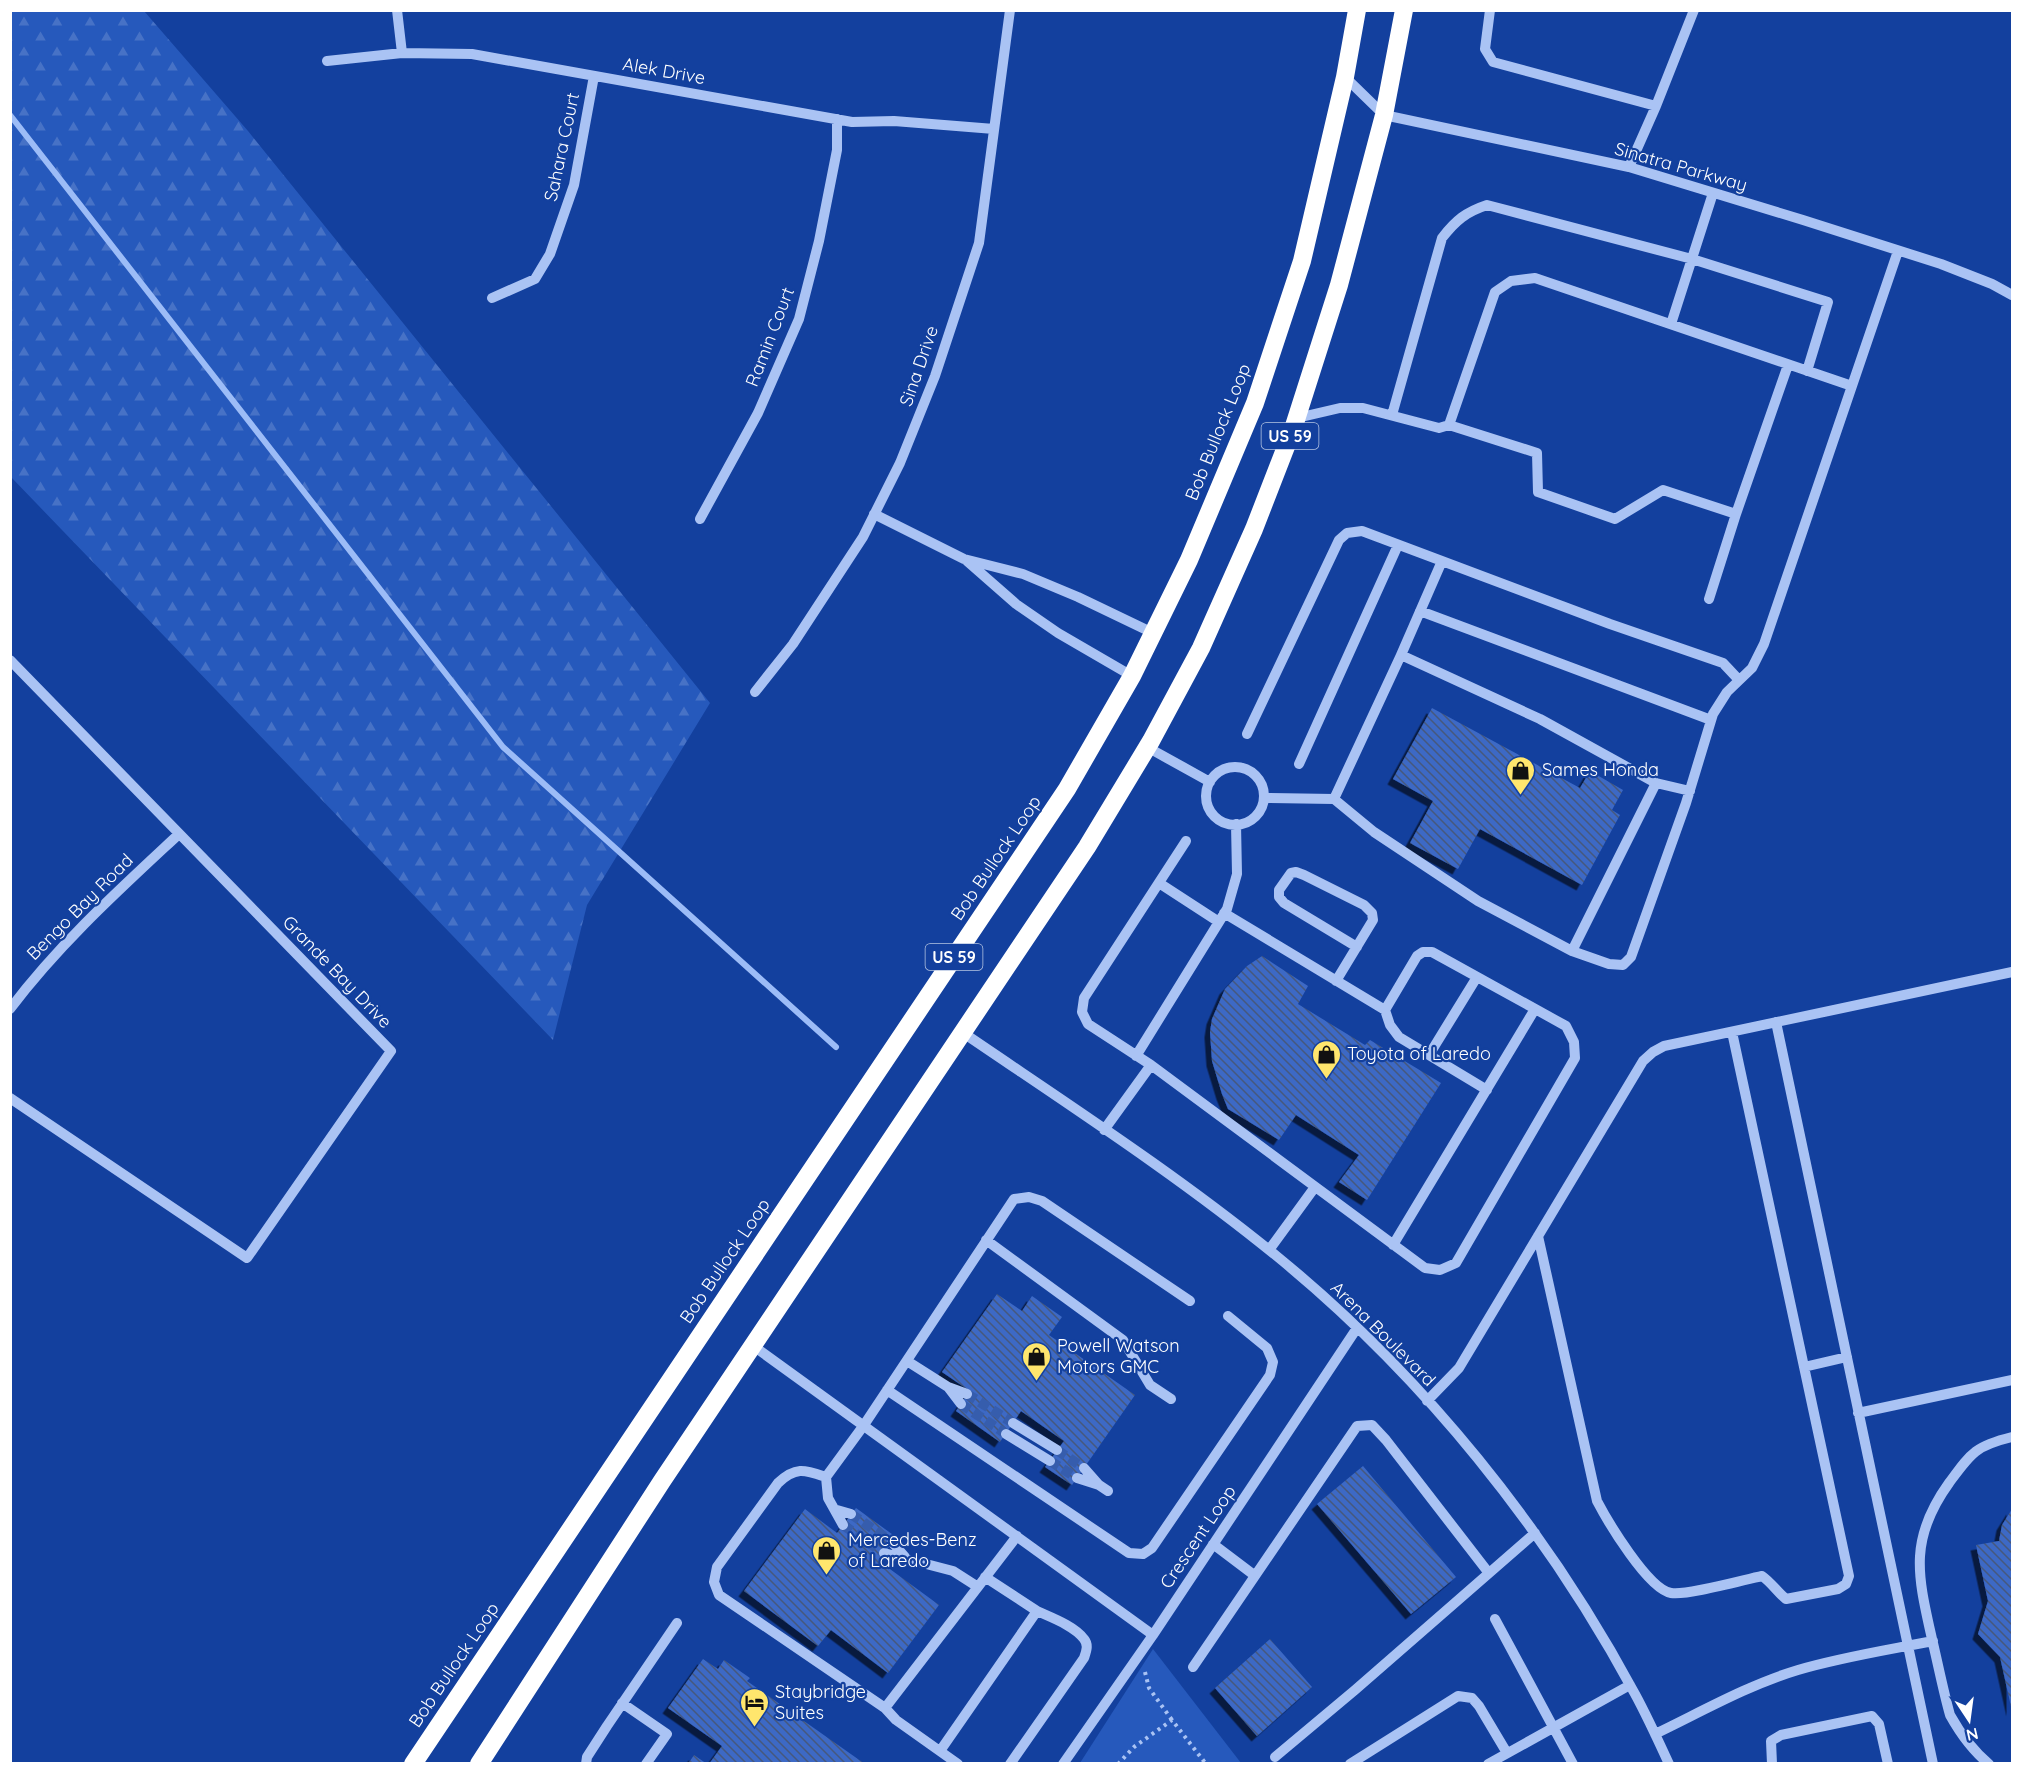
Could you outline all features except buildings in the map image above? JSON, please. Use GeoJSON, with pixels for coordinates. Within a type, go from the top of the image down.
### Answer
{"type":"FeatureCollection","features":[{"type":"Feature","properties":{"kind":"highway","name":"Bob Bullock Loop"},"geometry":{"type":"LineString","coordinates":[[413,1764],[1067,789],[1132,676],[1189,560],[1255,403],[1302,261],[1345,78],[1357,10]]}},
{"type":"Feature","properties":{"kind":"highway","name":"US 59"},"geometry":{"type":"LineString","coordinates":[[479,1764],[752,1345],[1087,847],[1147,747],[1210,626],[1254,529],[1296,418],[1339,285],[1384,115],[1404,10]]}},
{"type":"Feature","properties":{"kind":"street"},"geometry":{"type":"LineString","coordinates":[[398,10],[402,53]]}},
{"type":"Feature","properties":{"kind":"street","name":"Sina Drive"},"geometry":{"type":"LineString","coordinates":[[755,692],[793,644],[863,537],[900,462],[935,376],[954,314],[980,243],[1010,10]]}},
{"type":"Feature","properties":{"kind":"street"},"geometry":{"type":"LineString","coordinates":[[1491,10],[1485,49],[1493,62],[1656,106]]}},
{"type":"Feature","properties":{"kind":"street"},"geometry":{"type":"LineString","coordinates":[[1629,167],[1694,10]]}},
{"type":"Feature","properties":{"kind":"street","name":"Alek Drive"},"geometry":{"type":"LineString","coordinates":[[327,61],[402,53],[472,54],[852,122],[894,121],[994,129]]}},
{"type":"Feature","properties":{"kind":"street","name":"Sahara Court"},"geometry":{"type":"LineString","coordinates":[[492,298],[535,279],[550,254],[574,185],[594,76]]}},
{"type":"Feature","properties":{"kind":"street"},"geometry":{"type":"LineString","coordinates":[[1345,78],[1384,115]]}},
{"type":"Feature","properties":{"kind":"street","name":"Sinatra Parkway"},"geometry":{"type":"LineString","coordinates":[[1384,115],[1629,167],[1898,251],[1992,284],[2013,295]]}},
{"type":"Feature","properties":{"kind":"street","name":"Ramin Court"},"geometry":{"type":"LineString","coordinates":[[700,519],[758,413],[799,319],[819,241],[837,150],[837,119]]}},
{"type":"Feature","properties":{"kind":"street"},"geometry":{"type":"LineString","coordinates":[[1671,324],[1713,193]]}},
{"type":"Feature","properties":{"kind":"street"},"geometry":{"type":"LineString","coordinates":[[1392,415],[1442,238],[1454,222],[1472,210],[1487,205],[1692,259],[1828,302],[1807,371]]}},
{"type":"Feature","properties":{"kind":"street"},"geometry":{"type":"LineString","coordinates":[[1264,798],[1334,799],[1374,832],[1478,901],[1572,951],[1609,964],[1623,965],[1631,957],[1690,791],[1711,720],[1726,692],[1752,668],[1764,644],[1898,251]]}},
{"type":"Feature","properties":{"kind":"street"},"geometry":{"type":"LineString","coordinates":[[1449,425],[1495,292],[1511,281],[1535,278],[1852,386]]}},
{"type":"Feature","properties":{"kind":"street"},"geometry":{"type":"LineString","coordinates":[[1708,599],[1788,364]]}},
{"type":"Feature","properties":{"kind":"street"},"geometry":{"type":"LineString","coordinates":[[1296,418],[1340,408],[1363,408],[1439,428],[1449,425],[1537,453],[1538,492],[1615,519],[1663,490],[1736,514]]}},
{"type":"Feature","properties":{"kind":"street"},"geometry":{"type":"LineString","coordinates":[[874,514],[964,559],[1023,574],[1153,633]]}},
{"type":"Feature","properties":{"kind":"street"},"geometry":{"type":"LineString","coordinates":[[1247,734],[1339,540],[1347,533],[1362,531],[1610,624],[1723,663],[1739,680]]}},
{"type":"Feature","properties":{"kind":"street"},"geometry":{"type":"LineString","coordinates":[[1299,764],[1398,545]]}},
{"type":"Feature","properties":{"kind":"street"},"geometry":{"type":"LineString","coordinates":[[964,559],[1016,604],[1058,633],[1132,676]]}},
{"type":"Feature","properties":{"kind":"street"},"geometry":{"type":"LineString","coordinates":[[1334,799],[1442,561]]}},
{"type":"Feature","properties":{"kind":"street"},"geometry":{"type":"LineString","coordinates":[[1420,611],[1711,720]]}},
{"type":"Feature","properties":{"kind":"street"},"geometry":{"type":"LineString","coordinates":[[1401,655],[1540,719],[1656,783],[1690,791]]}},
{"type":"Feature","properties":{"kind":"street","name":"Grande Bay Drive"},"geometry":{"type":"LineString","coordinates":[[10,660],[391,1051],[247,1258],[10,1098]]}},
{"type":"Feature","properties":{"kind":"street"},"geometry":{"type":"LineString","coordinates":[[1147,747],[1210,782]]}},
{"type":"Feature","properties":{"kind":"street"},"geometry":{"type":"LineString","coordinates":[[1240,768],[1257,777],[1262,786],[1264,798],[1258,814],[1250,821],[1236,824],[1221,822],[1209,808],[1206,800],[1210,782],[1223,770],[1240,768]]}},
{"type":"Feature","properties":{"kind":"street"},"geometry":{"type":"LineString","coordinates":[[1572,951],[1656,783]]}},
{"type":"Feature","properties":{"kind":"street"},"geometry":{"type":"LineString","coordinates":[[1136,1056],[1222,917],[1237,874],[1236,824]]}},
{"type":"Feature","properties":{"kind":"street","name":"Bengo Bay Road"},"geometry":{"type":"LineString","coordinates":[[10,1009],[35,977],[86,921],[179,834]]}},
{"type":"Feature","properties":{"kind":"street"},"geometry":{"type":"LineString","coordinates":[[1186,841],[1084,998],[1082,1012],[1088,1024],[1150,1065],[1425,1269],[1440,1270],[1456,1263],[1575,1058],[1574,1042],[1566,1026],[1432,952],[1423,952],[1417,956],[1385,1010]]}},
{"type":"Feature","properties":{"kind":"street"},"geometry":{"type":"LineString","coordinates":[[1336,981],[1357,947],[1373,920],[1372,913],[1365,905],[1304,874],[1291,873],[1279,890],[1279,897],[1284,903],[1357,947]]}},
{"type":"Feature","properties":{"kind":"street"},"geometry":{"type":"LineString","coordinates":[[1159,883],[1385,1010],[1390,1025],[1399,1037],[1487,1090]]}},
{"type":"Feature","properties":{"kind":"street"},"geometry":{"type":"LineString","coordinates":[[1427,1401],[1459,1368],[1643,1061],[1653,1052],[1664,1046],[2013,972]]}},
{"type":"Feature","properties":{"kind":"street"},"geometry":{"type":"LineString","coordinates":[[1429,1055],[1477,977]]}},
{"type":"Feature","properties":{"kind":"street"},"geometry":{"type":"LineString","coordinates":[[1393,1245],[1535,1009]]}},
{"type":"Feature","properties":{"kind":"street"},"geometry":{"type":"LineString","coordinates":[[1776,1022],[1933,1764]]}},
{"type":"Feature","properties":{"kind":"street","name":"Arena Boulevard"},"geometry":{"type":"LineString","coordinates":[[962,1032],[1206,1201],[1269,1250],[1357,1328],[1466,1445],[1535,1533],[1591,1618],[1630,1685],[1669,1764]]}},
{"type":"Feature","properties":{"kind":"street"},"geometry":{"type":"LineString","coordinates":[[1538,1236],[1598,1501],[1610,1525],[1653,1583],[1671,1593],[1697,1590],[1762,1576],[1772,1583],[1778,1593],[1786,1599],[1838,1589],[1846,1584],[1849,1576],[1732,1032]]}},
{"type":"Feature","properties":{"kind":"street"},"geometry":{"type":"LineString","coordinates":[[1104,1130],[1150,1065]]}},
{"type":"Feature","properties":{"kind":"street"},"geometry":{"type":"LineString","coordinates":[[1269,1250],[1315,1187]]}},
{"type":"Feature","properties":{"kind":"street"},"geometry":{"type":"LineString","coordinates":[[843,1525],[837,1510],[828,1498],[826,1477],[864,1425],[1014,1199],[1029,1197],[1042,1202],[1190,1301]]}},
{"type":"Feature","properties":{"kind":"street"},"geometry":{"type":"LineString","coordinates":[[986,1240],[1123,1340],[1150,1385],[1171,1399]]}},
{"type":"Feature","properties":{"kind":"street"},"geometry":{"type":"LineString","coordinates":[[887,1390],[1129,1553],[1143,1554],[1152,1548],[1270,1375],[1273,1362],[1267,1348],[1228,1316]]}},
{"type":"Feature","properties":{"kind":"street","name":"Crescent Loop"},"geometry":{"type":"LineString","coordinates":[[1063,1764],[1153,1635],[1357,1328]]}},
{"type":"Feature","properties":{"kind":"street"},"geometry":{"type":"LineString","coordinates":[[752,1345],[1153,1635]]}},
{"type":"Feature","properties":{"kind":"street"},"geometry":{"type":"LineString","coordinates":[[1804,1366],[1847,1357]]}},
{"type":"Feature","properties":{"kind":"street"},"geometry":{"type":"LineString","coordinates":[[907,1361],[964,1399]]}},
{"type":"Feature","properties":{"kind":"street"},"geometry":{"type":"LineString","coordinates":[[1858,1413],[2013,1380]]}},
{"type":"Feature","properties":{"kind":"street"},"geometry":{"type":"LineString","coordinates":[[1013,1423],[1057,1450]]}},
{"type":"Feature","properties":{"kind":"street"},"geometry":{"type":"LineString","coordinates":[[1193,1666],[1357,1426],[1372,1425],[1386,1440],[1488,1572]]}},
{"type":"Feature","properties":{"kind":"street"},"geometry":{"type":"LineString","coordinates":[[1006,1434],[1050,1461]]}},
{"type":"Feature","properties":{"kind":"street"},"geometry":{"type":"LineString","coordinates":[[1989,1764],[1979,1756],[1950,1715],[1920,1585],[1919,1551],[1931,1514],[1968,1456],[1989,1442],[2013,1437]]}},
{"type":"Feature","properties":{"kind":"street"},"geometry":{"type":"LineString","coordinates":[[1077,1479],[1103,1488],[1084,1468]]}},
{"type":"Feature","properties":{"kind":"street"},"geometry":{"type":"LineString","coordinates":[[826,1477],[804,1469],[787,1474],[778,1483],[717,1567],[714,1582],[719,1595],[885,1708],[896,1720],[958,1764]]}},
{"type":"Feature","properties":{"kind":"street"},"geometry":{"type":"LineString","coordinates":[[837,1510],[851,1514]]}},
{"type":"Feature","properties":{"kind":"street"},"geometry":{"type":"LineString","coordinates":[[1275,1757],[1535,1533]]}},
{"type":"Feature","properties":{"kind":"street"},"geometry":{"type":"LineString","coordinates":[[885,1708],[1017,1536]]}},
{"type":"Feature","properties":{"kind":"street"},"geometry":{"type":"LineString","coordinates":[[892,1542],[907,1558]]}},
{"type":"Feature","properties":{"kind":"street"},"geometry":{"type":"LineString","coordinates":[[1213,1544],[1254,1575]]}},
{"type":"Feature","properties":{"kind":"street"},"geometry":{"type":"LineString","coordinates":[[884,1553],[953,1571],[978,1587]]}},
{"type":"Feature","properties":{"kind":"street"},"geometry":{"type":"LineString","coordinates":[[985,1577],[1037,1611],[1064,1624],[1084,1639],[1087,1647],[1084,1658],[1010,1764]]}},
{"type":"Feature","properties":{"kind":"street"},"geometry":{"type":"LineString","coordinates":[[940,1751],[1037,1611]]}},
{"type":"Feature","properties":{"kind":"street"},"geometry":{"type":"LineString","coordinates":[[1495,1619],[1573,1764]]}},
{"type":"Feature","properties":{"kind":"street"},"geometry":{"type":"LineString","coordinates":[[586,1764],[587,1757],[677,1623]]}},
{"type":"Feature","properties":{"kind":"street"},"geometry":{"type":"LineString","coordinates":[[1655,1734],[1768,1681],[1796,1671],[1824,1663],[1933,1641]]}},
{"type":"Feature","properties":{"kind":"street"},"geometry":{"type":"LineString","coordinates":[[1488,1764],[1630,1685]]}},
{"type":"Feature","properties":{"kind":"street"},"geometry":{"type":"LineString","coordinates":[[1350,1764],[1458,1696],[1472,1698],[1479,1706],[1507,1753]]}},
{"type":"Feature","properties":{"kind":"street"},"geometry":{"type":"LineString","coordinates":[[622,1703],[667,1734],[646,1764]]}},
{"type":"Feature","properties":{"kind":"street"},"geometry":{"type":"LineString","coordinates":[[1772,1764],[1771,1741],[1781,1735],[1872,1716],[1879,1724],[1888,1764]]}},
{"type":"Feature","properties":{"kind":"path"},"geometry":{"type":"LineString","coordinates":[[1141,1651],[1149,1689],[1206,1764]]}},
{"type":"Feature","properties":{"kind":"path"},"geometry":{"type":"LineString","coordinates":[[1118,1764],[1134,1747],[1172,1720]]}},
{"type":"Feature","properties":{"kind":"green space"},"geometry":{"type":"Polygon","coordinates":[[[11,10],[144,11],[248,131],[710,703],[587,905],[553,1040],[11,477],[11,10]]]}},
{"type":"Feature","properties":{"kind":"green space"},"geometry":{"type":"Polygon","coordinates":[[[1153,1649],[1241,1763],[1080,1763],[1153,1649]]]}},
{"type":"Feature","properties":{"kind":"waterway"},"geometry":{"type":"LineString","coordinates":[[10,115],[503,747],[836,1047]]}},
{"type":"Feature","properties":{"kind":"tunnel"},"geometry":{"type":"LineString","coordinates":[[967,1394],[1013,1423]]}},
{"type":"Feature","properties":{"kind":"tunnel"},"geometry":{"type":"LineString","coordinates":[[961,1404],[1006,1434]]}},
{"type":"Feature","properties":{"kind":"tunnel"},"geometry":{"type":"LineString","coordinates":[[1057,1450],[1084,1468]]}},
{"type":"Feature","properties":{"kind":"tunnel"},"geometry":{"type":"LineString","coordinates":[[1050,1461],[1077,1478]]}},
{"type":"Feature","properties":{"kind":"tunnel"},"geometry":{"type":"LineString","coordinates":[[851,1514],[892,1542]]}},
{"type":"Feature","properties":{"kind":"tunnel"},"geometry":{"type":"LineString","coordinates":[[843,1525],[884,1553]]}},
{"type":"Feature","properties":{"kind":"place","name":"Sames Honda"},"geometry":{"type":"Point","coordinates":[1521,796]}},
{"type":"Feature","properties":{"kind":"place","name":"Toyota of Laredo"},"geometry":{"type":"Point","coordinates":[1326,1080]}},
{"type":"Feature","properties":{"kind":"place","name":"Powell Watson Motors GMC"},"geometry":{"type":"Point","coordinates":[1036,1382]}},
{"type":"Feature","properties":{"kind":"place","name":"Mercedes-Benz of Laredo"},"geometry":{"type":"Point","coordinates":[827,1576]}},
{"type":"Feature","properties":{"kind":"place","name":"Staybridge Suites"},"geometry":{"type":"Point","coordinates":[754,1728]}}]}
